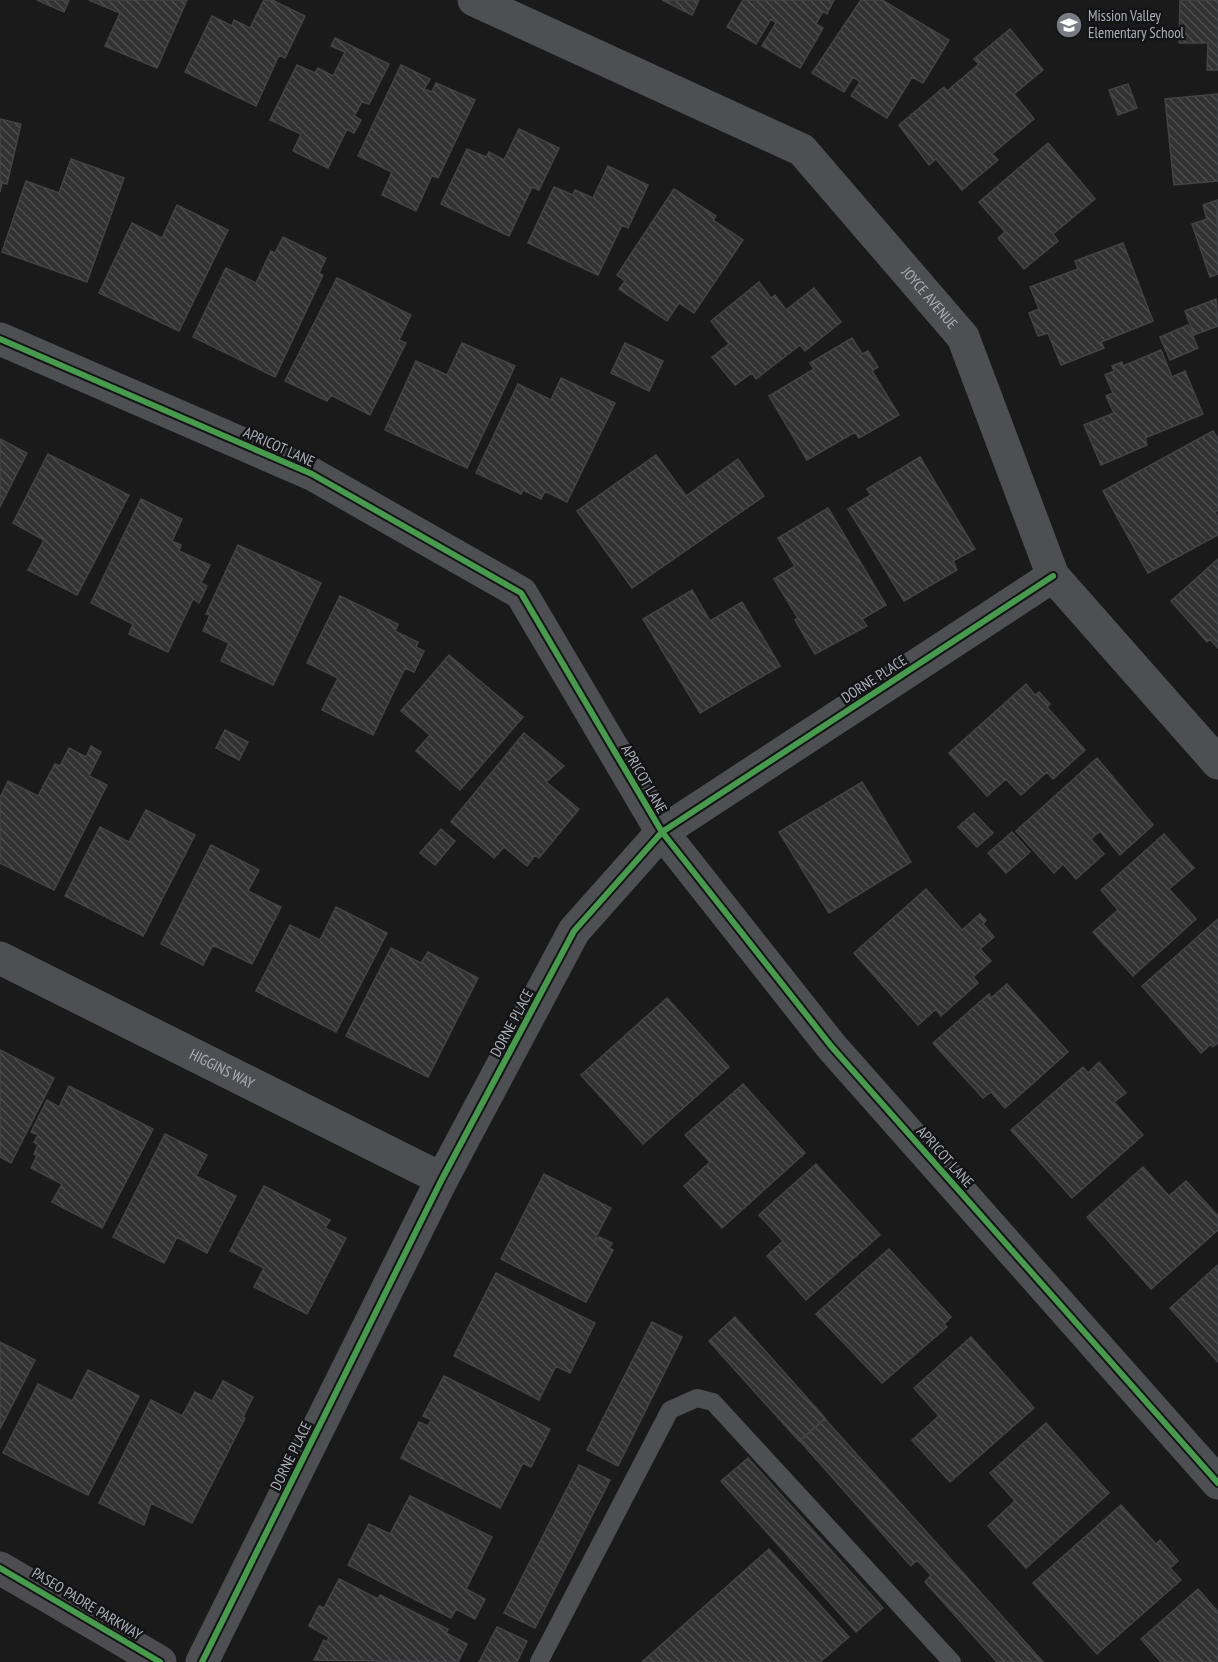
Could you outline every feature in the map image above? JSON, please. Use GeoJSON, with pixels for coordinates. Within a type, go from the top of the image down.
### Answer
{"type":"FeatureCollection","features":[{"type":"Feature","properties":{"kind":"main road","name":"PASEO PADRE PARKWAY"},"geometry":{"type":"LineString","coordinates":[[0,1568],[160,1662]]}},
{"type":"Feature","properties":{"kind":"street","name":"JOYCE AVENUE"},"geometry":{"type":"LineString","coordinates":[[474,0],[802,150],[963,338],[1053,576],[1218,763]]}},
{"type":"Feature","properties":{"kind":"street","name":"APRICOT LANE"},"geometry":{"type":"LineString","coordinates":[[0,339],[312,474],[521,593],[662,832],[831,1046],[1218,1483]]}},
{"type":"Feature","properties":{"kind":"street","name":"DORNE PLACE"},"geometry":{"type":"LineString","coordinates":[[202,1662],[442,1179],[574,932],[662,832],[1053,576]]}},
{"type":"Feature","properties":{"kind":"street","name":"HIGGINS WAY"},"geometry":{"type":"LineString","coordinates":[[0,958],[442,1179]]}},
{"type":"Feature","properties":{"kind":"lane"},"geometry":{"type":"LineString","coordinates":[[539,1662],[670,1410],[697,1398],[713,1402],[952,1662]]}},
{"type":"Feature","properties":{"kind":"building"},"geometry":{"type":"Polygon","coordinates":[[[37,0],[69,0],[64,12],[37,0]]]}},
{"type":"Feature","properties":{"kind":"building"},"geometry":{"type":"Polygon","coordinates":[[[89,0],[187,0],[157,68],[105,46],[120,13],[89,0]]]}},
{"type":"Feature","properties":{"kind":"building"},"geometry":{"type":"Polygon","coordinates":[[[264,0],[272,0],[305,16],[285,58],[279,55],[256,106],[185,72],[212,16],[232,26],[234,20],[250,28],[264,0]]]}},
{"type":"Feature","properties":{"kind":"building"},"geometry":{"type":"Polygon","coordinates":[[[662,0],[699,0],[692,15],[662,0]]]}},
{"type":"Feature","properties":{"kind":"building"},"geometry":{"type":"Polygon","coordinates":[[[743,0],[834,0],[827,14],[823,11],[816,24],[823,28],[800,68],[762,46],[776,23],[771,19],[756,44],[727,27],[743,0]]]}},
{"type":"Feature","properties":{"kind":"building"},"geometry":{"type":"Polygon","coordinates":[[[861,0],[882,0],[949,40],[923,83],[912,77],[887,118],[851,96],[860,82],[853,77],[844,92],[812,73],[861,0]]]}},
{"type":"Feature","properties":{"kind":"building"},"geometry":{"type":"Polygon","coordinates":[[[1180,0],[1218,0],[1218,70],[1207,70],[1208,43],[1179,43],[1180,0]]]}},
{"type":"Feature","properties":{"kind":"building"},"geometry":{"type":"Polygon","coordinates":[[[1010,29],[1043,70],[1014,94],[1034,119],[992,154],[998,160],[962,190],[936,159],[929,165],[899,125],[944,87],[947,91],[979,64],[974,59],[1010,29]]]}},
{"type":"Feature","properties":{"kind":"building"},"geometry":{"type":"Polygon","coordinates":[[[335,38],[389,64],[369,104],[362,102],[354,116],[361,120],[354,133],[347,129],[328,168],[293,151],[301,134],[270,120],[297,65],[315,73],[318,68],[333,76],[345,52],[331,46],[335,38]]]}},
{"type":"Feature","properties":{"kind":"building"},"geometry":{"type":"Polygon","coordinates":[[[401,65],[430,79],[424,89],[432,92],[436,83],[475,100],[438,178],[432,175],[416,211],[382,195],[392,172],[358,156],[401,65]]]}},
{"type":"Feature","properties":{"kind":"building"},"geometry":{"type":"Polygon","coordinates":[[[1128,84],[1137,108],[1118,115],[1109,90],[1128,84]]]}},
{"type":"Feature","properties":{"kind":"building"},"geometry":{"type":"Polygon","coordinates":[[[1218,94],[1218,181],[1174,185],[1165,99],[1218,94]]]}},
{"type":"Feature","properties":{"kind":"building"},"geometry":{"type":"Polygon","coordinates":[[[0,119],[21,124],[7,184],[2,183],[0,192],[0,119]]]}},
{"type":"Feature","properties":{"kind":"building"},"geometry":{"type":"Polygon","coordinates":[[[519,129],[559,148],[539,190],[532,187],[509,236],[441,204],[467,149],[486,157],[489,152],[504,160],[519,129]]]}},
{"type":"Feature","properties":{"kind":"building"},"geometry":{"type":"Polygon","coordinates":[[[1048,143],[1095,199],[1053,234],[1058,241],[1024,269],[998,238],[1005,232],[979,202],[1048,143]]]}},
{"type":"Feature","properties":{"kind":"building"},"geometry":{"type":"Polygon","coordinates":[[[71,159],[124,178],[87,282],[2,252],[26,181],[59,193],[71,159]]]}},
{"type":"Feature","properties":{"kind":"building"},"geometry":{"type":"Polygon","coordinates":[[[608,166],[648,185],[628,228],[622,225],[598,275],[528,243],[554,187],[573,195],[575,190],[593,198],[608,166]]]}},
{"type":"Feature","properties":{"kind":"building"},"geometry":{"type":"Polygon","coordinates":[[[674,189],[716,216],[713,220],[743,240],[694,313],[679,303],[667,321],[619,289],[625,281],[617,275],[674,189]]]}},
{"type":"Feature","properties":{"kind":"building"},"geometry":{"type":"Polygon","coordinates":[[[1217,200],[1218,274],[1210,277],[1192,224],[1207,219],[1203,205],[1217,200]]]}},
{"type":"Feature","properties":{"kind":"building"},"geometry":{"type":"Polygon","coordinates":[[[177,205],[228,230],[179,331],[99,293],[132,223],[162,238],[177,205]]]}},
{"type":"Feature","properties":{"kind":"building"},"geometry":{"type":"Polygon","coordinates":[[[283,237],[326,258],[319,273],[323,275],[275,377],[193,337],[226,268],[256,283],[271,251],[275,253],[283,237]]]}},
{"type":"Feature","properties":{"kind":"building"},"geometry":{"type":"Polygon","coordinates":[[[1123,243],[1153,321],[1101,342],[1104,348],[1061,365],[1048,333],[1038,336],[1029,313],[1039,309],[1030,287],[1078,269],[1075,261],[1123,243]]]}},
{"type":"Feature","properties":{"kind":"building"},"geometry":{"type":"Polygon","coordinates":[[[337,278],[411,315],[399,340],[406,343],[370,415],[331,395],[327,401],[285,381],[337,278]]]}},
{"type":"Feature","properties":{"kind":"building"},"geometry":{"type":"Polygon","coordinates":[[[759,282],[771,298],[775,295],[786,310],[814,288],[841,322],[805,351],[800,345],[756,379],[752,373],[735,385],[712,357],[729,344],[711,321],[759,282]]]}},
{"type":"Feature","properties":{"kind":"building"},"geometry":{"type":"Polygon","coordinates":[[[1216,299],[1218,326],[1194,335],[1185,311],[1216,299]]]}},
{"type":"Feature","properties":{"kind":"building"},"geometry":{"type":"Polygon","coordinates":[[[1188,325],[1198,348],[1170,360],[1160,337],[1188,325]]]}},
{"type":"Feature","properties":{"kind":"building"},"geometry":{"type":"Polygon","coordinates":[[[852,338],[862,354],[868,351],[878,367],[872,371],[899,415],[859,438],[855,432],[807,460],[769,396],[814,369],[810,363],[852,338]]]}},
{"type":"Feature","properties":{"kind":"building"},"geometry":{"type":"Polygon","coordinates":[[[462,343],[515,366],[467,468],[385,430],[416,361],[447,375],[462,343]]]}},
{"type":"Feature","properties":{"kind":"building"},"geometry":{"type":"Polygon","coordinates":[[[625,343],[663,361],[649,391],[611,373],[625,343]]]}},
{"type":"Feature","properties":{"kind":"building"},"geometry":{"type":"Polygon","coordinates":[[[1161,350],[1172,377],[1185,371],[1203,414],[1145,438],[1147,445],[1101,465],[1084,425],[1114,413],[1106,396],[1113,393],[1105,375],[1114,371],[1112,366],[1122,362],[1123,366],[1161,350]]]}},
{"type":"Feature","properties":{"kind":"building"},"geometry":{"type":"Polygon","coordinates":[[[561,378],[615,403],[567,502],[545,491],[541,499],[523,490],[521,494],[476,473],[518,384],[551,400],[561,378]]]}},
{"type":"Feature","properties":{"kind":"building"},"geometry":{"type":"Polygon","coordinates":[[[1213,431],[1218,439],[1218,510],[1215,512],[1218,518],[1218,535],[1148,573],[1103,491],[1213,431]]]}},
{"type":"Feature","properties":{"kind":"building"},"geometry":{"type":"Polygon","coordinates":[[[0,439],[27,453],[0,507],[0,439]]]}},
{"type":"Feature","properties":{"kind":"building"},"geometry":{"type":"Polygon","coordinates":[[[48,454],[129,495],[77,595],[28,570],[44,540],[13,523],[48,454]]]}},
{"type":"Feature","properties":{"kind":"building"},"geometry":{"type":"Polygon","coordinates":[[[656,455],[686,496],[738,459],[764,496],[632,588],[577,511],[656,455]]]}},
{"type":"Feature","properties":{"kind":"building"},"geometry":{"type":"Polygon","coordinates":[[[920,457],[975,549],[953,561],[957,570],[904,601],[848,509],[871,495],[867,489],[920,457]]]}},
{"type":"Feature","properties":{"kind":"building"},"geometry":{"type":"Polygon","coordinates":[[[141,499],[182,519],[172,541],[181,545],[179,551],[210,565],[201,583],[207,586],[199,603],[193,599],[168,652],[129,634],[133,624],[91,603],[141,499]]]}},
{"type":"Feature","properties":{"kind":"building"},"geometry":{"type":"Polygon","coordinates":[[[828,508],[886,605],[862,619],[867,626],[815,654],[795,620],[798,618],[774,579],[795,566],[778,538],[828,508]]]}},
{"type":"Feature","properties":{"kind":"building"},"geometry":{"type":"Polygon","coordinates":[[[238,545],[321,583],[273,685],[221,661],[229,643],[203,631],[210,615],[206,614],[238,545]]]}},
{"type":"Feature","properties":{"kind":"building"},"geometry":{"type":"Polygon","coordinates":[[[1218,559],[1218,648],[1210,639],[1207,642],[1171,601],[1218,559]]]}},
{"type":"Feature","properties":{"kind":"building"},"geometry":{"type":"Polygon","coordinates":[[[692,590],[710,621],[742,602],[780,666],[700,713],[643,619],[692,590]]]}},
{"type":"Feature","properties":{"kind":"building"},"geometry":{"type":"Polygon","coordinates":[[[340,596],[398,624],[395,631],[418,642],[416,647],[424,651],[414,672],[405,668],[373,735],[322,710],[338,678],[307,663],[340,596]]]}},
{"type":"Feature","properties":{"kind":"building"},"geometry":{"type":"Polygon","coordinates":[[[449,655],[523,717],[460,790],[416,751],[430,735],[401,711],[449,655]]]}},
{"type":"Feature","properties":{"kind":"building"},"geometry":{"type":"Polygon","coordinates":[[[1026,684],[1035,695],[1039,692],[1050,704],[1047,707],[1085,750],[1053,779],[1047,772],[1021,795],[1006,779],[987,796],[949,753],[1026,684]]]}},
{"type":"Feature","properties":{"kind":"building"},"geometry":{"type":"Polygon","coordinates":[[[225,730],[248,742],[239,760],[216,748],[225,730]]]}},
{"type":"Feature","properties":{"kind":"building"},"geometry":{"type":"Polygon","coordinates":[[[524,733],[564,766],[546,782],[579,809],[539,858],[535,855],[527,866],[504,847],[494,858],[451,822],[524,733]]]}},
{"type":"Feature","properties":{"kind":"building"},"geometry":{"type":"Polygon","coordinates":[[[91,746],[101,752],[89,776],[107,785],[54,890],[0,863],[0,798],[8,781],[38,796],[55,764],[60,766],[69,748],[86,757],[91,746]]]}},
{"type":"Feature","properties":{"kind":"building"},"geometry":{"type":"Polygon","coordinates":[[[1097,758],[1153,825],[1120,855],[1100,831],[1091,839],[1104,854],[1076,879],[1063,864],[1054,873],[1016,831],[1097,758]]]}},
{"type":"Feature","properties":{"kind":"building"},"geometry":{"type":"Polygon","coordinates":[[[862,782],[911,862],[829,913],[779,832],[862,782]]]}},
{"type":"Feature","properties":{"kind":"building"},"geometry":{"type":"Polygon","coordinates":[[[146,810],[195,835],[143,936],[65,896],[100,827],[129,842],[146,810]]]}},
{"type":"Feature","properties":{"kind":"building"},"geometry":{"type":"Polygon","coordinates":[[[974,813],[993,833],[977,847],[958,827],[974,813]]]}},
{"type":"Feature","properties":{"kind":"building"},"geometry":{"type":"Polygon","coordinates":[[[441,829],[455,841],[435,865],[420,853],[441,829]]]}},
{"type":"Feature","properties":{"kind":"building"},"geometry":{"type":"Polygon","coordinates":[[[1012,832],[1030,852],[1006,873],[988,853],[1012,832]]]}},
{"type":"Feature","properties":{"kind":"building"},"geometry":{"type":"Polygon","coordinates":[[[1164,834],[1194,868],[1169,889],[1196,919],[1133,976],[1093,932],[1118,910],[1101,890],[1164,834]]]}},
{"type":"Feature","properties":{"kind":"building"},"geometry":{"type":"Polygon","coordinates":[[[211,845],[259,870],[248,891],[281,907],[252,964],[213,945],[203,965],[161,944],[211,845]]]}},
{"type":"Feature","properties":{"kind":"building"},"geometry":{"type":"Polygon","coordinates":[[[926,889],[962,930],[980,914],[986,920],[983,924],[994,937],[980,949],[991,961],[973,977],[978,983],[941,1016],[936,1009],[918,1025],[854,953],[926,889]]]}},
{"type":"Feature","properties":{"kind":"building"},"geometry":{"type":"Polygon","coordinates":[[[336,907],[387,933],[336,1032],[256,991],[290,925],[320,940],[336,907]]]}},
{"type":"Feature","properties":{"kind":"building"},"geometry":{"type":"Polygon","coordinates":[[[1218,919],[1218,1043],[1213,1047],[1211,1044],[1201,1053],[1142,986],[1218,919]]]}},
{"type":"Feature","properties":{"kind":"building"},"geometry":{"type":"Polygon","coordinates":[[[391,948],[421,963],[428,952],[478,978],[428,1077],[346,1036],[391,948]]]}},
{"type":"Feature","properties":{"kind":"building"},"geometry":{"type":"Polygon","coordinates":[[[1007,984],[1068,1052],[1005,1108],[991,1092],[983,1098],[933,1043],[989,994],[991,998],[1007,984]]]}},
{"type":"Feature","properties":{"kind":"building"},"geometry":{"type":"Polygon","coordinates":[[[667,998],[729,1067],[643,1144],[581,1075],[667,998]]]}},
{"type":"Feature","properties":{"kind":"building"},"geometry":{"type":"Polygon","coordinates":[[[0,1050],[54,1078],[11,1163],[0,1157],[0,1050]]]}},
{"type":"Feature","properties":{"kind":"building"},"geometry":{"type":"Polygon","coordinates":[[[1099,1062],[1126,1093],[1114,1102],[1143,1135],[1072,1198],[1011,1130],[1083,1067],[1088,1073],[1099,1062]]]}},
{"type":"Feature","properties":{"kind":"building"},"geometry":{"type":"Polygon","coordinates":[[[743,1084],[805,1153],[722,1228],[684,1186],[710,1162],[685,1135],[743,1084]]]}},
{"type":"Feature","properties":{"kind":"building"},"geometry":{"type":"Polygon","coordinates":[[[69,1086],[153,1129],[102,1228],[52,1202],[62,1184],[31,1168],[37,1156],[34,1154],[38,1145],[34,1142],[38,1135],[31,1132],[47,1100],[59,1107],[69,1086]]]}},
{"type":"Feature","properties":{"kind":"building"},"geometry":{"type":"Polygon","coordinates":[[[165,1134],[207,1155],[196,1176],[236,1196],[207,1253],[177,1237],[164,1263],[113,1237],[165,1134]]]}},
{"type":"Feature","properties":{"kind":"building"},"geometry":{"type":"Polygon","coordinates":[[[816,1164],[880,1235],[806,1300],[767,1256],[783,1241],[759,1215],[816,1164]]]}},
{"type":"Feature","properties":{"kind":"building"},"geometry":{"type":"Polygon","coordinates":[[[1143,1167],[1169,1196],[1186,1181],[1218,1216],[1218,1230],[1151,1289],[1087,1217],[1143,1167]]]}},
{"type":"Feature","properties":{"kind":"building"},"geometry":{"type":"Polygon","coordinates":[[[544,1174],[611,1208],[594,1241],[599,1237],[612,1243],[609,1248],[613,1250],[586,1302],[501,1259],[544,1174]]]}},
{"type":"Feature","properties":{"kind":"building"},"geometry":{"type":"Polygon","coordinates":[[[264,1186],[330,1220],[325,1228],[346,1238],[307,1314],[254,1287],[264,1268],[230,1251],[264,1186]]]}},
{"type":"Feature","properties":{"kind":"building"},"geometry":{"type":"Polygon","coordinates":[[[889,1249],[951,1317],[944,1324],[947,1327],[882,1383],[816,1314],[889,1249]]]}},
{"type":"Feature","properties":{"kind":"building"},"geometry":{"type":"Polygon","coordinates":[[[1218,1265],[1218,1362],[1170,1308],[1218,1265]]]}},
{"type":"Feature","properties":{"kind":"building"},"geometry":{"type":"Polygon","coordinates":[[[496,1273],[595,1323],[570,1373],[556,1366],[539,1400],[454,1356],[496,1273]]]}},
{"type":"Feature","properties":{"kind":"building"},"geometry":{"type":"Polygon","coordinates":[[[735,1317],[825,1418],[799,1441],[709,1341],[735,1317]]]}},
{"type":"Feature","properties":{"kind":"building"},"geometry":{"type":"Polygon","coordinates":[[[652,1322],[682,1337],[618,1466],[587,1450],[652,1322]]]}},
{"type":"Feature","properties":{"kind":"building"},"geometry":{"type":"Polygon","coordinates":[[[971,1337],[1034,1408],[950,1482],[912,1440],[939,1416],[914,1388],[971,1337]]]}},
{"type":"Feature","properties":{"kind":"building"},"geometry":{"type":"Polygon","coordinates":[[[0,1342],[35,1360],[0,1429],[0,1342]]]}},
{"type":"Feature","properties":{"kind":"building"},"geometry":{"type":"Polygon","coordinates":[[[88,1370],[139,1396],[88,1495],[3,1453],[38,1384],[72,1401],[88,1370]]]}},
{"type":"Feature","properties":{"kind":"building"},"geometry":{"type":"Polygon","coordinates":[[[444,1376],[550,1429],[531,1467],[523,1463],[500,1508],[401,1458],[419,1422],[428,1426],[431,1420],[423,1416],[444,1376]]]}},
{"type":"Feature","properties":{"kind":"building"},"geometry":{"type":"Polygon","coordinates":[[[223,1381],[253,1397],[243,1417],[245,1418],[192,1523],[151,1503],[144,1525],[99,1503],[151,1400],[182,1416],[195,1392],[212,1401],[223,1381]]]}},
{"type":"Feature","properties":{"kind":"building"},"geometry":{"type":"Polygon","coordinates":[[[825,1419],[1043,1662],[997,1662],[925,1582],[931,1575],[917,1560],[911,1566],[800,1441],[825,1419]]]}},
{"type":"Feature","properties":{"kind":"building"},"geometry":{"type":"Polygon","coordinates":[[[1046,1423],[1109,1493],[1026,1568],[988,1526],[1015,1501],[990,1473],[1046,1423]]]}},
{"type":"Feature","properties":{"kind":"building"},"geometry":{"type":"Polygon","coordinates":[[[748,1458],[883,1608],[856,1632],[721,1481],[748,1458]]]}},
{"type":"Feature","properties":{"kind":"building"},"geometry":{"type":"Polygon","coordinates":[[[579,1465],[610,1480],[535,1628],[504,1613],[579,1465]]]}},
{"type":"Feature","properties":{"kind":"building"},"geometry":{"type":"Polygon","coordinates":[[[410,1496],[492,1537],[466,1589],[485,1599],[475,1619],[456,1609],[451,1618],[348,1565],[369,1524],[390,1534],[410,1496]]]}},
{"type":"Feature","properties":{"kind":"building"},"geometry":{"type":"Polygon","coordinates":[[[1121,1505],[1156,1544],[1160,1540],[1178,1561],[1170,1568],[1181,1580],[1097,1654],[1033,1583],[1121,1505]]]}},
{"type":"Feature","properties":{"kind":"building"},"geometry":{"type":"Polygon","coordinates":[[[769,1549],[849,1637],[820,1662],[642,1662],[769,1549]]]}},
{"type":"Feature","properties":{"kind":"building"},"geometry":{"type":"Polygon","coordinates":[[[339,1579],[378,1599],[380,1595],[448,1629],[446,1633],[467,1644],[458,1662],[314,1660],[324,1640],[327,1642],[329,1637],[309,1626],[319,1606],[324,1608],[339,1579]]]}},
{"type":"Feature","properties":{"kind":"building"},"geometry":{"type":"Polygon","coordinates":[[[1198,1589],[1218,1612],[1218,1662],[1161,1662],[1141,1639],[1198,1589]]]}},
{"type":"Feature","properties":{"kind":"building"},"geometry":{"type":"Polygon","coordinates":[[[497,1627],[527,1641],[517,1662],[479,1662],[497,1627]]]}},
{"type":"Feature","properties":{"kind":"cycle path"},"geometry":{"type":"LineString","coordinates":[[0,339],[312,474],[521,593],[662,832],[831,1046],[1218,1483]]}},
{"type":"Feature","properties":{"kind":"cycle path"},"geometry":{"type":"LineString","coordinates":[[202,1662],[442,1179],[574,931],[662,832],[1053,576]]}},
{"type":"Feature","properties":{"kind":"cycle path"},"geometry":{"type":"LineString","coordinates":[[0,1568],[160,1662]]}},
{"type":"Feature","properties":{"kind":"place","name":"Mission Valley Elementary School"},"geometry":{"type":"Point","coordinates":[1069,25]}}]}
